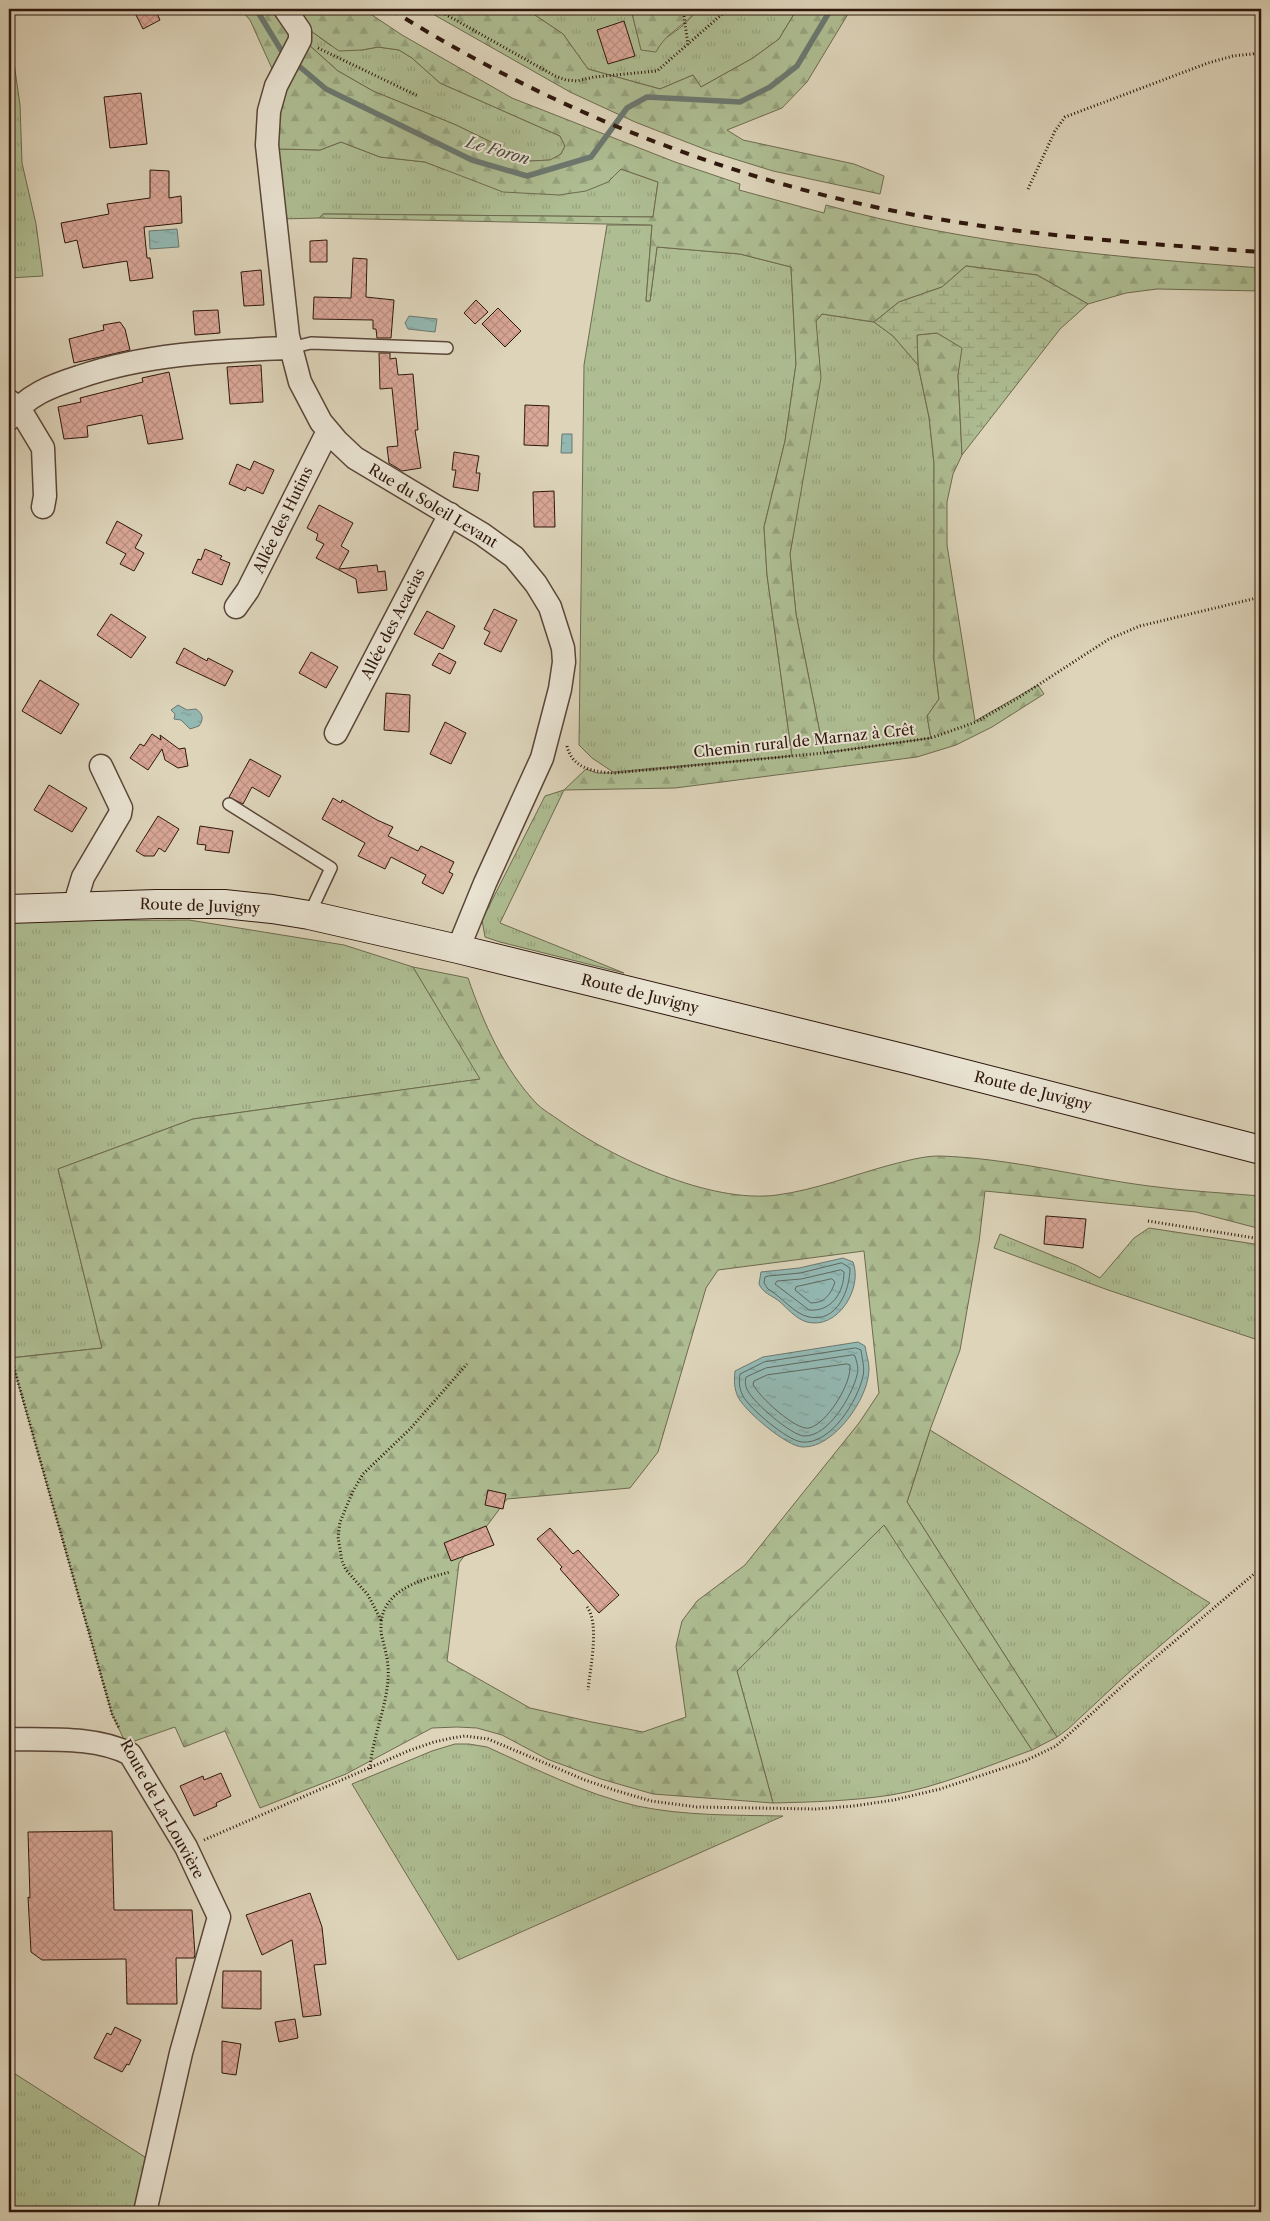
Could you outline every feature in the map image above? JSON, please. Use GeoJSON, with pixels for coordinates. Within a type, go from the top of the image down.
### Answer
{"type":"FeatureCollection","features":[{"type":"Feature","properties":{"kind":"street"},"geometry":{"type":"LineString","coordinates":[[286,9],[298,27],[300,39]]}},
{"type":"Feature","properties":{"kind":"street","name":"Rue du Soleil Levant"},"geometry":{"type":"LineString","coordinates":[[300,39],[276,86],[269,111],[267,145],[290,348],[300,382],[315,413],[328,431],[346,450],[365,465],[450,514],[503,548],[525,569],[543,595],[555,619],[563,648],[564,662],[556,707],[542,758],[482,890],[458,950]]}},
{"type":"Feature","properties":{"kind":"street"},"geometry":{"type":"LineString","coordinates":[[43,506],[45,496],[43,448],[12,409],[42,390],[100,370],[138,360],[204,352],[290,348]]}},
{"type":"Feature","properties":{"kind":"street","name":"Allée des Hutins"},"geometry":{"type":"LineString","coordinates":[[236,607],[248,590],[328,431]]}},
{"type":"Feature","properties":{"kind":"street","name":"Allée des Acacias"},"geometry":{"type":"LineString","coordinates":[[336,733],[450,514]]}},
{"type":"Feature","properties":{"kind":"street"},"geometry":{"type":"LineString","coordinates":[[74,907],[83,877],[120,814],[121,808],[101,766]]}},
{"type":"Feature","properties":{"kind":"street","name":"Route de Juvigny"},"geometry":{"type":"LineString","coordinates":[[9,909],[156,904],[224,904],[309,915],[908,1059],[1261,1150]]}},
{"type":"Feature","properties":{"kind":"street"},"geometry":{"type":"LineString","coordinates":[[9,1739],[88,1742],[119,1748],[130,1754]]}},
{"type":"Feature","properties":{"kind":"street","name":"Route de La-Louvière"},"geometry":{"type":"LineString","coordinates":[[130,1754],[186,1847],[219,1917],[181,2053],[145,2212]]}},
{"type":"Feature","properties":{"kind":"lane"},"geometry":{"type":"LineString","coordinates":[[290,348],[311,343],[447,348]]}},
{"type":"Feature","properties":{"kind":"lane"},"geometry":{"type":"LineString","coordinates":[[229,804],[331,868],[309,915]]}},
{"type":"Feature","properties":{"kind":"path"},"geometry":{"type":"LineString","coordinates":[[436,9],[554,76],[571,82],[594,77],[657,70],[688,46],[728,9]]}},
{"type":"Feature","properties":{"kind":"path"},"geometry":{"type":"LineString","coordinates":[[683,9],[688,46]]}},
{"type":"Feature","properties":{"kind":"path"},"geometry":{"type":"LineString","coordinates":[[300,39],[418,96]]}},
{"type":"Feature","properties":{"kind":"path"},"geometry":{"type":"LineString","coordinates":[[1028,190],[1055,131],[1065,117],[1208,63],[1233,56],[1261,53]]}},
{"type":"Feature","properties":{"kind":"path","name":"Chemin rural de Marnaz à Crêt"},"geometry":{"type":"LineString","coordinates":[[567,740],[570,757],[586,769],[597,773],[816,754],[931,738],[967,726],[1018,698],[1109,638],[1140,626],[1261,597]]}},
{"type":"Feature","properties":{"kind":"path"},"geometry":{"type":"LineString","coordinates":[[1148,1221],[1261,1239]]}},
{"type":"Feature","properties":{"kind":"path","name":"Route de La-Louvière"},"geometry":{"type":"LineString","coordinates":[[9,1350],[112,1714],[130,1754]]}},
{"type":"Feature","properties":{"kind":"path"},"geometry":{"type":"LineString","coordinates":[[381,1620],[374,1604],[346,1570],[342,1561],[338,1537],[340,1522],[362,1474],[410,1429],[467,1364]]}},
{"type":"Feature","properties":{"kind":"path"},"geometry":{"type":"LineString","coordinates":[[186,1847],[434,1742],[452,1738],[488,1738],[585,1780],[651,1801],[697,1807],[816,1809],[894,1800],[940,1789],[1025,1762],[1056,1746],[1130,1679],[1261,1568]]}},
{"type":"Feature","properties":{"kind":"path"},"geometry":{"type":"LineString","coordinates":[[370,1769],[372,1748],[388,1679],[387,1659],[380,1631],[381,1620],[387,1604],[398,1592],[412,1584],[450,1572]]}},
{"type":"Feature","properties":{"kind":"path"},"geometry":{"type":"LineString","coordinates":[[587,1607],[592,1614],[593,1636],[588,1690]]}},
{"type":"Feature","properties":{"kind":"green space"},"geometry":{"type":"Polygon","coordinates":[[[240,9],[274,9],[291,33],[274,73],[250,20],[240,9]]]}},
{"type":"Feature","properties":{"kind":"green space"},"geometry":{"type":"Polygon","coordinates":[[[295,9],[363,9],[402,35],[512,98],[675,162],[740,184],[739,190],[824,213],[826,205],[880,219],[988,240],[1097,254],[1261,268],[1261,291],[1157,289],[1126,293],[1088,304],[1037,275],[966,266],[942,287],[899,302],[874,322],[822,314],[816,321],[821,378],[790,554],[796,614],[824,753],[931,738],[927,716],[939,699],[934,660],[934,463],[929,417],[918,365],[917,335],[937,333],[963,348],[958,375],[962,455],[953,474],[947,502],[947,545],[975,721],[1038,685],[1044,694],[992,727],[956,745],[917,757],[675,788],[564,790],[586,769],[597,773],[615,773],[792,756],[767,575],[764,527],[785,441],[796,364],[791,267],[740,254],[657,247],[650,301],[646,301],[652,225],[319,218],[323,214],[653,217],[658,182],[621,169],[608,182],[586,191],[559,195],[503,192],[425,162],[380,157],[341,142],[320,150],[279,149],[274,118],[277,102],[309,45],[338,71],[373,91],[456,125],[530,161],[550,160],[561,154],[565,146],[560,136],[440,83],[412,58],[399,50],[378,47],[339,51],[311,31],[295,9]]]}},
{"type":"Feature","properties":{"kind":"green space"},"geometry":{"type":"Polygon","coordinates":[[[424,9],[526,9],[563,34],[588,69],[660,89],[693,75],[701,87],[753,58],[779,39],[797,9],[851,9],[807,82],[782,108],[727,130],[743,140],[854,164],[884,176],[880,194],[773,171],[712,152],[635,122],[570,92],[424,9]]]}},
{"type":"Feature","properties":{"kind":"green space"},"geometry":{"type":"Polygon","coordinates":[[[526,9],[631,9],[641,49],[672,34],[698,9],[797,9],[779,39],[753,58],[701,87],[693,75],[660,89],[588,69],[563,34],[526,9]]]}},
{"type":"Feature","properties":{"kind":"green space"},"geometry":{"type":"Polygon","coordinates":[[[631,9],[698,9],[688,20],[670,34],[656,52],[641,50],[631,9]]]}},
{"type":"Feature","properties":{"kind":"green space"},"geometry":{"type":"Polygon","coordinates":[[[9,28],[20,105],[22,163],[36,224],[43,276],[9,278],[9,28]]]}},
{"type":"Feature","properties":{"kind":"green space"},"geometry":{"type":"Polygon","coordinates":[[[311,31],[330,45],[362,50],[378,47],[399,50],[412,58],[440,83],[560,136],[565,146],[561,154],[551,160],[530,161],[456,125],[373,91],[338,71],[309,45],[311,31]]]}},
{"type":"Feature","properties":{"kind":"green space"},"geometry":{"type":"Polygon","coordinates":[[[341,142],[380,157],[425,162],[443,169],[608,182],[621,169],[658,182],[653,217],[323,214],[319,218],[282,219],[279,149],[320,150],[341,142]]]}},
{"type":"Feature","properties":{"kind":"green space"},"geometry":{"type":"Polygon","coordinates":[[[607,225],[652,225],[646,301],[650,301],[657,247],[740,254],[791,267],[796,364],[785,441],[764,527],[767,575],[792,756],[613,772],[592,758],[579,745],[584,365],[607,225]]]}},
{"type":"Feature","properties":{"kind":"green space"},"geometry":{"type":"Polygon","coordinates":[[[966,266],[1037,275],[1088,304],[1060,329],[962,455],[958,375],[962,348],[937,333],[917,335],[918,365],[893,336],[874,322],[899,302],[942,287],[966,266]]]}},
{"type":"Feature","properties":{"kind":"green space"},"geometry":{"type":"Polygon","coordinates":[[[822,314],[874,322],[893,336],[918,365],[929,417],[934,463],[934,660],[939,699],[927,716],[931,738],[824,753],[796,614],[790,554],[798,507],[816,321],[822,314]]]}},
{"type":"Feature","properties":{"kind":"green space"},"geometry":{"type":"Polygon","coordinates":[[[564,790],[500,923],[624,973],[485,937],[482,920],[545,796],[564,790]]]}},
{"type":"Feature","properties":{"kind":"green space"},"geometry":{"type":"Polygon","coordinates":[[[189,920],[344,945],[413,967],[481,1079],[193,1119],[58,1169],[102,1348],[9,1358],[9,921],[189,920]]]}},
{"type":"Feature","properties":{"kind":"green space"},"geometry":{"type":"Polygon","coordinates":[[[413,967],[468,978],[488,1029],[504,1060],[525,1090],[542,1108],[581,1135],[606,1149],[663,1175],[693,1185],[751,1196],[777,1195],[820,1186],[908,1160],[939,1156],[992,1160],[1163,1188],[1261,1196],[1261,1229],[1196,1212],[985,1191],[979,1242],[960,1350],[930,1430],[907,1502],[1057,1737],[1032,1750],[884,1525],[737,1671],[773,1803],[653,1794],[601,1779],[547,1759],[502,1735],[477,1728],[457,1727],[432,1728],[346,1774],[260,1808],[225,1731],[184,1747],[175,1727],[126,1744],[112,1714],[11,1358],[102,1348],[58,1169],[193,1119],[480,1079],[413,967]],[[864,1251],[718,1270],[706,1288],[658,1452],[630,1488],[507,1499],[459,1563],[447,1661],[530,1708],[643,1732],[686,1717],[676,1646],[682,1621],[697,1601],[745,1565],[859,1423],[879,1393],[864,1251]]]}},
{"type":"Feature","properties":{"kind":"green space"},"geometry":{"type":"Polygon","coordinates":[[[1149,1228],[1261,1245],[1261,1341],[1108,1290],[994,1248],[1000,1234],[1078,1266],[1100,1278],[1134,1238],[1149,1228]]]}},
{"type":"Feature","properties":{"kind":"green space"},"geometry":{"type":"Polygon","coordinates":[[[930,1430],[1210,1603],[1057,1737],[907,1502],[930,1430]]]}},
{"type":"Feature","properties":{"kind":"green space"},"geometry":{"type":"Polygon","coordinates":[[[884,1524],[1032,1750],[927,1787],[891,1795],[818,1802],[773,1803],[737,1671],[884,1524]]]}},
{"type":"Feature","properties":{"kind":"green space"},"geometry":{"type":"Polygon","coordinates":[[[455,1744],[487,1747],[580,1788],[637,1806],[691,1813],[783,1816],[458,1960],[352,1784],[432,1751],[455,1744]]]}},
{"type":"Feature","properties":{"kind":"green space"},"geometry":{"type":"Polygon","coordinates":[[[9,2070],[148,2159],[140,2212],[9,2212],[9,2070]]]}},
{"type":"Feature","properties":{"kind":"water"},"geometry":{"type":"Polygon","coordinates":[[[177,229],[179,247],[150,249],[149,231],[177,229]]]}},
{"type":"Feature","properties":{"kind":"water"},"geometry":{"type":"Polygon","coordinates":[[[409,316],[437,319],[435,332],[408,329],[405,323],[409,316]]]}},
{"type":"Feature","properties":{"kind":"water"},"geometry":{"type":"Polygon","coordinates":[[[562,434],[572,434],[572,453],[561,453],[562,434]]]}},
{"type":"Feature","properties":{"kind":"water"},"geometry":{"type":"Polygon","coordinates":[[[178,705],[187,710],[196,709],[198,711],[202,719],[199,726],[190,729],[181,720],[174,719],[175,714],[171,710],[178,705]]]}},
{"type":"Feature","properties":{"kind":"water"},"geometry":{"type":"Polygon","coordinates":[[[843,1258],[853,1262],[855,1272],[854,1283],[851,1295],[845,1305],[829,1320],[818,1323],[803,1321],[765,1292],[759,1284],[761,1272],[799,1268],[843,1258]]]}},
{"type":"Feature","properties":{"kind":"water"},"geometry":{"type":"Polygon","coordinates":[[[858,1342],[865,1346],[869,1366],[863,1394],[848,1419],[838,1430],[815,1445],[803,1447],[777,1435],[757,1419],[738,1397],[735,1371],[763,1357],[858,1342]]]}},
{"type":"Feature","properties":{"kind":"building"},"geometry":{"type":"Polygon","coordinates":[[[133,9],[155,9],[160,20],[143,29],[133,9]]]}},
{"type":"Feature","properties":{"kind":"building"},"geometry":{"type":"Polygon","coordinates":[[[624,21],[635,56],[608,64],[597,30],[624,21]]]}},
{"type":"Feature","properties":{"kind":"building"},"geometry":{"type":"Polygon","coordinates":[[[141,93],[147,144],[110,148],[104,97],[141,93]]]}},
{"type":"Feature","properties":{"kind":"building"},"geometry":{"type":"Polygon","coordinates":[[[150,170],[169,171],[169,198],[181,196],[182,223],[144,227],[147,258],[150,258],[153,278],[130,281],[127,261],[83,268],[77,240],[65,243],[61,223],[109,214],[107,204],[150,198],[150,170]]]}},
{"type":"Feature","properties":{"kind":"building"},"geometry":{"type":"Polygon","coordinates":[[[327,240],[327,262],[310,262],[310,241],[327,240]]]}},
{"type":"Feature","properties":{"kind":"building"},"geometry":{"type":"Polygon","coordinates":[[[353,258],[367,259],[366,297],[394,300],[391,338],[377,338],[376,329],[373,329],[373,320],[313,319],[314,297],[351,298],[353,258]]]}},
{"type":"Feature","properties":{"kind":"building"},"geometry":{"type":"Polygon","coordinates":[[[261,270],[264,305],[244,306],[241,272],[261,270]]]}},
{"type":"Feature","properties":{"kind":"building"},"geometry":{"type":"Polygon","coordinates":[[[476,300],[488,312],[475,324],[464,313],[476,300]]]}},
{"type":"Feature","properties":{"kind":"building"},"geometry":{"type":"Polygon","coordinates":[[[498,308],[521,331],[505,347],[482,324],[498,308]]]}},
{"type":"Feature","properties":{"kind":"building"},"geometry":{"type":"Polygon","coordinates":[[[218,310],[220,333],[195,335],[193,311],[218,310]]]}},
{"type":"Feature","properties":{"kind":"building"},"geometry":{"type":"Polygon","coordinates":[[[120,322],[125,329],[130,350],[74,363],[69,339],[104,330],[103,325],[120,322]]]}},
{"type":"Feature","properties":{"kind":"building"},"geometry":{"type":"Polygon","coordinates":[[[379,353],[390,353],[390,359],[396,358],[398,375],[413,374],[418,430],[415,430],[421,468],[402,471],[389,463],[387,447],[398,446],[392,388],[380,389],[379,353]]]}},
{"type":"Feature","properties":{"kind":"building"},"geometry":{"type":"Polygon","coordinates":[[[261,365],[263,402],[230,404],[227,367],[261,365]]]}},
{"type":"Feature","properties":{"kind":"building"},"geometry":{"type":"Polygon","coordinates":[[[169,372],[183,439],[148,444],[142,415],[87,426],[88,437],[64,439],[58,407],[81,402],[80,398],[143,382],[142,378],[169,372]]]}},
{"type":"Feature","properties":{"kind":"building"},"geometry":{"type":"Polygon","coordinates":[[[525,405],[549,406],[548,446],[524,445],[525,405]]]}},
{"type":"Feature","properties":{"kind":"building"},"geometry":{"type":"Polygon","coordinates":[[[454,452],[479,456],[476,473],[480,473],[478,491],[453,487],[456,470],[452,470],[454,452]]]}},
{"type":"Feature","properties":{"kind":"building"},"geometry":{"type":"Polygon","coordinates":[[[254,461],[274,470],[263,494],[247,487],[245,491],[229,484],[237,464],[250,470],[254,461]]]}},
{"type":"Feature","properties":{"kind":"building"},"geometry":{"type":"Polygon","coordinates":[[[554,491],[555,527],[534,527],[533,492],[554,491]]]}},
{"type":"Feature","properties":{"kind":"building"},"geometry":{"type":"Polygon","coordinates":[[[319,505],[353,523],[341,546],[349,551],[339,569],[377,565],[378,572],[385,571],[387,590],[358,593],[356,579],[316,558],[324,544],[316,540],[318,534],[307,528],[319,505]]]}},
{"type":"Feature","properties":{"kind":"building"},"geometry":{"type":"Polygon","coordinates":[[[117,521],[142,535],[135,548],[144,553],[134,571],[120,564],[126,554],[106,543],[117,521]]]}},
{"type":"Feature","properties":{"kind":"building"},"geometry":{"type":"Polygon","coordinates":[[[205,549],[222,556],[220,559],[230,563],[222,585],[192,573],[198,559],[201,560],[205,549]]]}},
{"type":"Feature","properties":{"kind":"building"},"geometry":{"type":"Polygon","coordinates":[[[494,609],[517,620],[501,652],[484,644],[490,632],[484,629],[494,609]]]}},
{"type":"Feature","properties":{"kind":"building"},"geometry":{"type":"Polygon","coordinates":[[[427,611],[455,626],[443,649],[414,634],[427,611]]]}},
{"type":"Feature","properties":{"kind":"building"},"geometry":{"type":"Polygon","coordinates":[[[111,614],[146,637],[131,658],[97,635],[111,614]]]}},
{"type":"Feature","properties":{"kind":"building"},"geometry":{"type":"Polygon","coordinates":[[[184,648],[207,661],[208,658],[233,671],[225,686],[176,663],[184,648]]]}},
{"type":"Feature","properties":{"kind":"building"},"geometry":{"type":"Polygon","coordinates":[[[311,652],[338,667],[326,688],[299,673],[311,652]]]}},
{"type":"Feature","properties":{"kind":"building"},"geometry":{"type":"Polygon","coordinates":[[[439,653],[456,662],[450,674],[432,665],[439,653]]]}},
{"type":"Feature","properties":{"kind":"building"},"geometry":{"type":"Polygon","coordinates":[[[40,680],[79,704],[61,734],[22,711],[40,680]]]}},
{"type":"Feature","properties":{"kind":"building"},"geometry":{"type":"Polygon","coordinates":[[[386,693],[410,695],[409,732],[384,730],[386,693]]]}},
{"type":"Feature","properties":{"kind":"building"},"geometry":{"type":"Polygon","coordinates":[[[445,722],[466,733],[451,764],[430,754],[445,722]]]}},
{"type":"Feature","properties":{"kind":"building"},"geometry":{"type":"Polygon","coordinates":[[[152,734],[161,740],[160,735],[179,749],[185,748],[188,766],[178,768],[165,760],[162,749],[148,770],[130,758],[140,744],[144,746],[152,734]]]}},
{"type":"Feature","properties":{"kind":"building"},"geometry":{"type":"Polygon","coordinates":[[[250,759],[281,776],[269,797],[252,787],[243,804],[229,797],[250,759]]]}},
{"type":"Feature","properties":{"kind":"building"},"geometry":{"type":"Polygon","coordinates":[[[49,785],[87,808],[72,832],[34,810],[49,785]]]}},
{"type":"Feature","properties":{"kind":"building"},"geometry":{"type":"Polygon","coordinates":[[[333,798],[341,803],[342,800],[393,827],[388,836],[418,851],[421,846],[454,862],[449,872],[453,874],[443,894],[422,883],[426,875],[391,857],[385,869],[358,856],[365,843],[322,819],[333,798]]]}},
{"type":"Feature","properties":{"kind":"building"},"geometry":{"type":"Polygon","coordinates":[[[158,816],[179,829],[165,852],[159,848],[154,856],[144,856],[136,851],[158,816]]]}},
{"type":"Feature","properties":{"kind":"building"},"geometry":{"type":"Polygon","coordinates":[[[200,826],[233,831],[229,853],[205,850],[206,845],[197,844],[200,826]]]}},
{"type":"Feature","properties":{"kind":"building"},"geometry":{"type":"Polygon","coordinates":[[[1046,1216],[1086,1219],[1083,1248],[1044,1244],[1046,1216]]]}},
{"type":"Feature","properties":{"kind":"building"},"geometry":{"type":"Polygon","coordinates":[[[488,1490],[506,1494],[503,1509],[485,1505],[488,1490]]]}},
{"type":"Feature","properties":{"kind":"building"},"geometry":{"type":"Polygon","coordinates":[[[486,1526],[494,1545],[451,1561],[444,1543],[486,1526]]]}},
{"type":"Feature","properties":{"kind":"building"},"geometry":{"type":"Polygon","coordinates":[[[550,1528],[573,1554],[578,1550],[619,1595],[599,1613],[560,1569],[562,1567],[537,1539],[550,1528]]]}},
{"type":"Feature","properties":{"kind":"building"},"geometry":{"type":"Polygon","coordinates":[[[221,1773],[231,1796],[216,1803],[217,1806],[194,1816],[180,1786],[203,1776],[204,1780],[221,1773]]]}},
{"type":"Feature","properties":{"kind":"building"},"geometry":{"type":"Polygon","coordinates":[[[112,1831],[114,1910],[192,1910],[195,1955],[194,1958],[176,1958],[177,2004],[127,2004],[126,1959],[42,1960],[31,1952],[28,1897],[30,1898],[28,1832],[112,1831]]]}},
{"type":"Feature","properties":{"kind":"building"},"geometry":{"type":"Polygon","coordinates":[[[310,1893],[322,1927],[326,1964],[314,1965],[321,2015],[303,2017],[292,1940],[262,1955],[246,1915],[310,1893]]]}},
{"type":"Feature","properties":{"kind":"building"},"geometry":{"type":"Polygon","coordinates":[[[223,1971],[261,1971],[261,2009],[222,2008],[223,1971]]]}},
{"type":"Feature","properties":{"kind":"building"},"geometry":{"type":"Polygon","coordinates":[[[295,2019],[298,2038],[279,2042],[275,2022],[295,2019]]]}},
{"type":"Feature","properties":{"kind":"building"},"geometry":{"type":"Polygon","coordinates":[[[115,2027],[141,2040],[129,2065],[127,2064],[122,2072],[94,2058],[107,2033],[111,2035],[115,2027]]]}},
{"type":"Feature","properties":{"kind":"building"},"geometry":{"type":"Polygon","coordinates":[[[222,2041],[241,2044],[236,2075],[222,2073],[222,2041]]]}},
{"type":"Feature","properties":{"kind":"waterway","name":"Le Foron"},"geometry":{"type":"LineString","coordinates":[[256,9],[281,50],[287,55]]}},
{"type":"Feature","properties":{"kind":"waterway","name":"Le Foron"},"geometry":{"type":"LineString","coordinates":[[293,61],[326,89],[472,160],[527,176],[591,157],[627,108],[647,97],[740,102],[770,87],[797,66],[831,9]]}},
{"type":"Feature","properties":{"kind":"railway"},"geometry":{"type":"LineString","coordinates":[[390,9],[517,81],[583,112],[651,140],[720,165],[790,186],[860,204],[973,225],[1096,239],[1261,252]]}}]}
